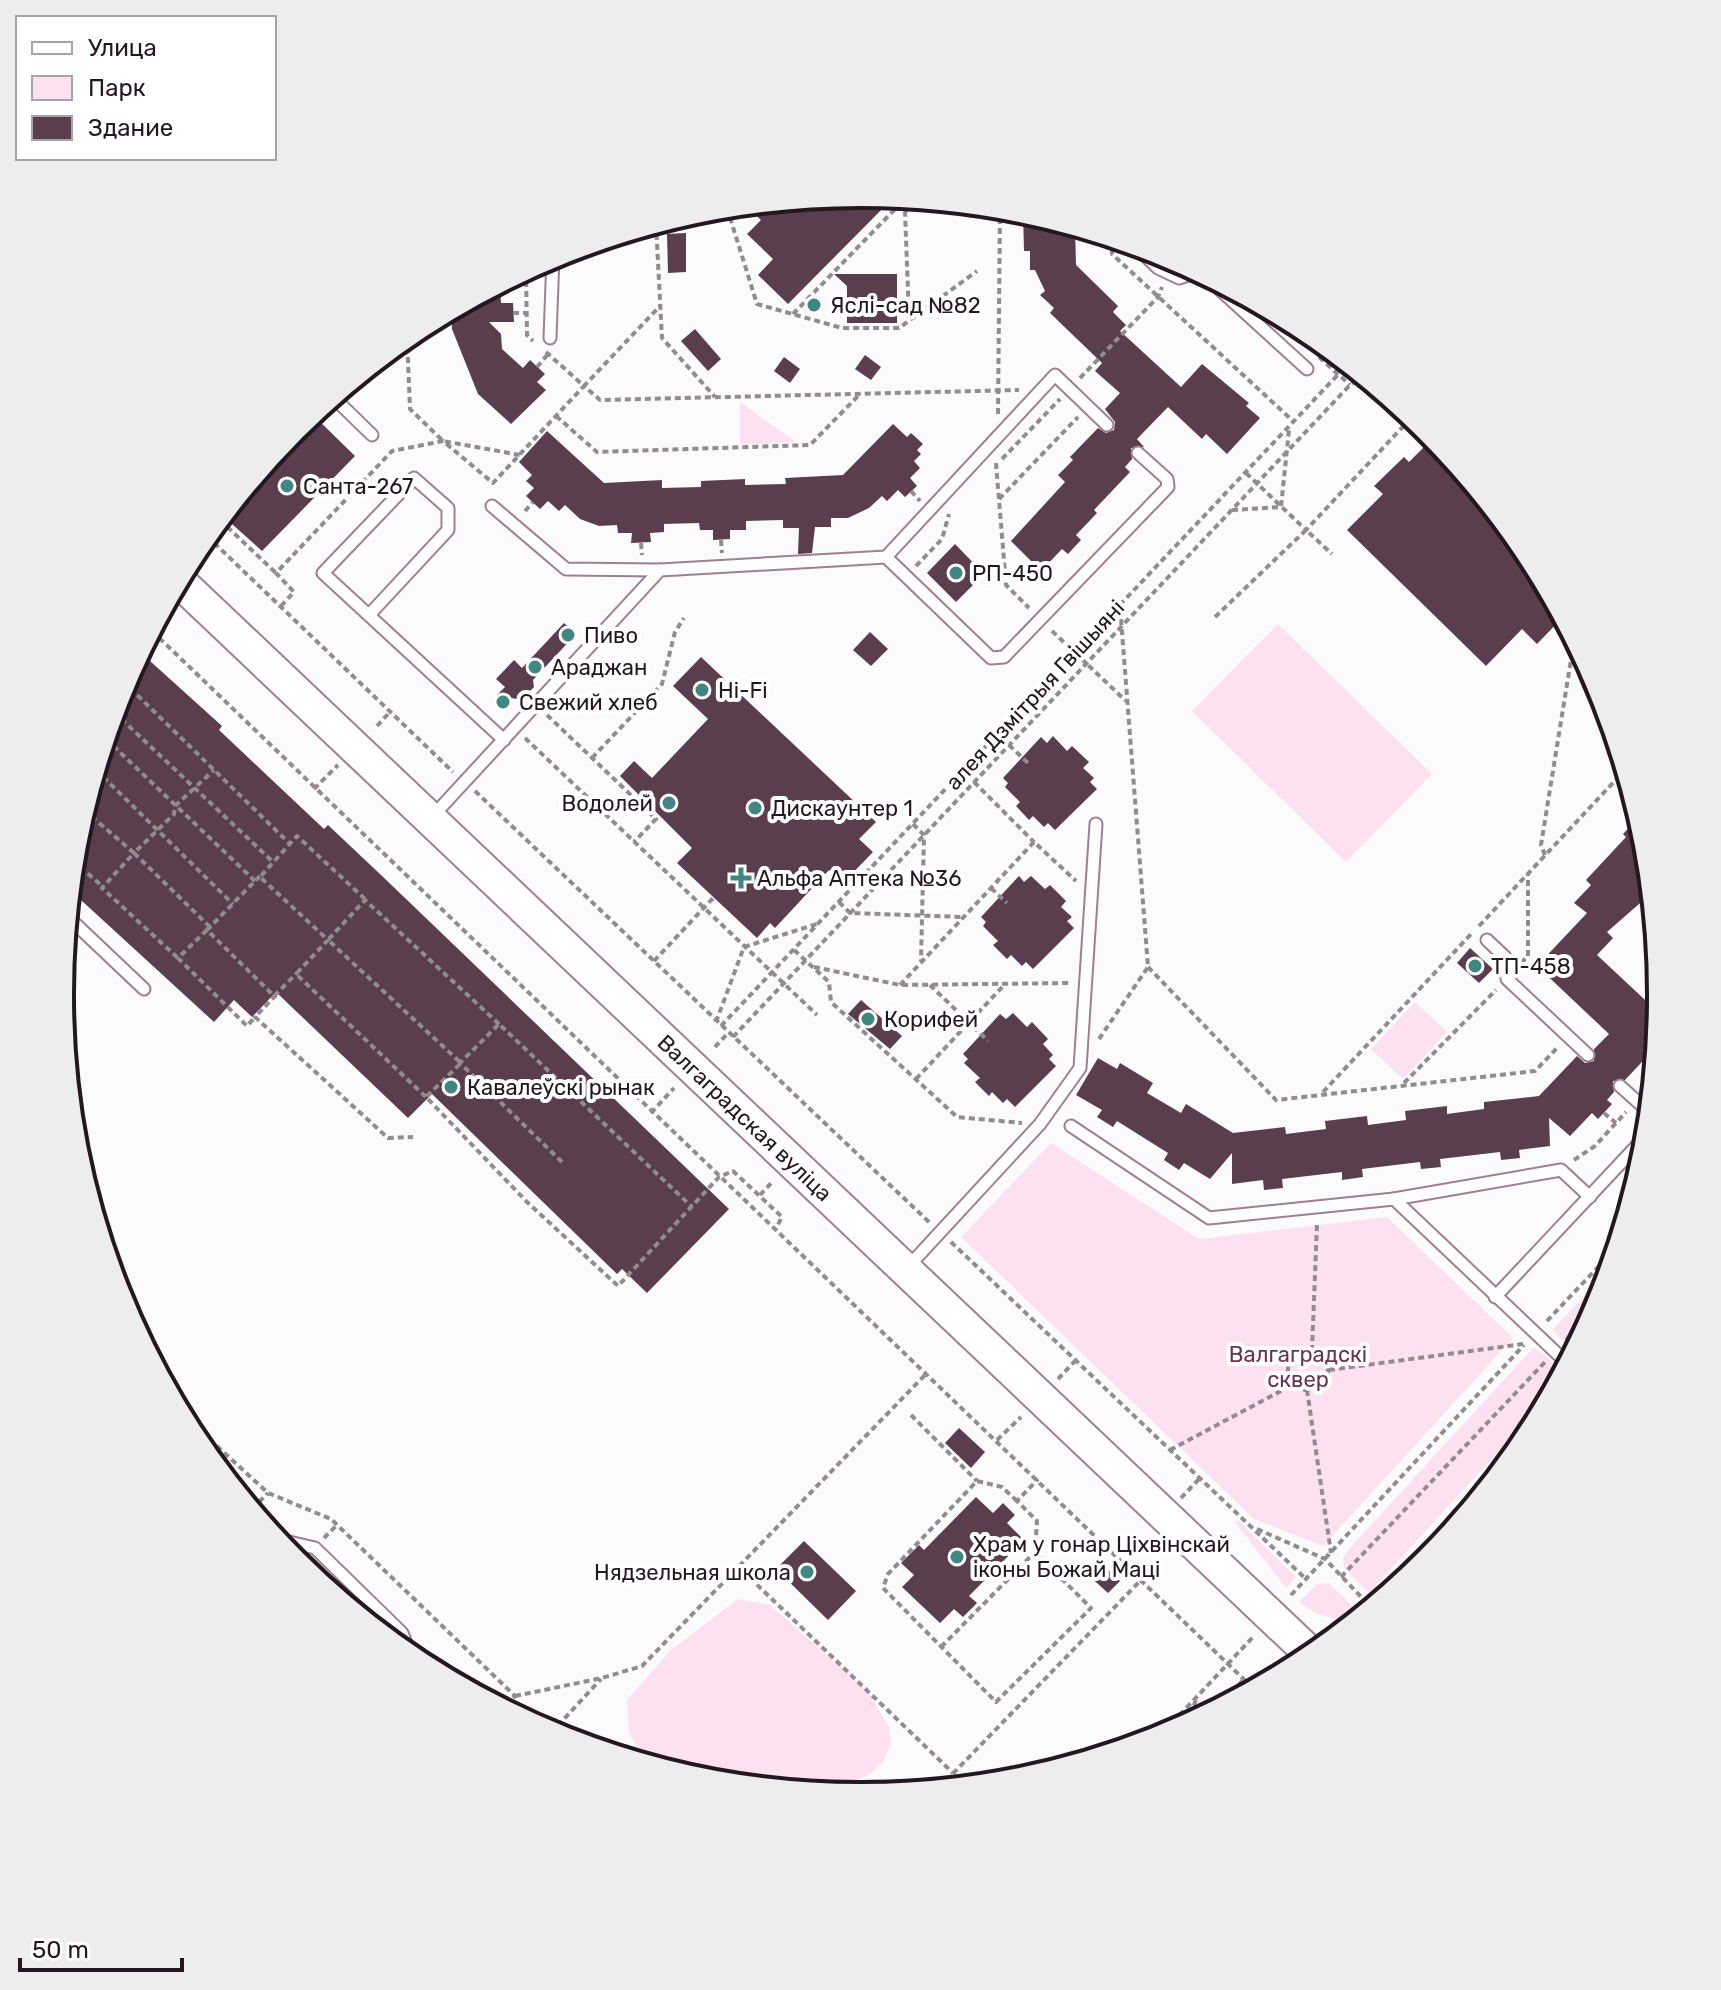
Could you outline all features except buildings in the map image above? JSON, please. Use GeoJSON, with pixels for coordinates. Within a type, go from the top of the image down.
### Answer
{"type":"FeatureCollection","features":[{"type":"Feature","properties":{"kind":"main road","name":"Валгаградская вуліца"},"geometry":{"type":"LineString","coordinates":[[187,589],[1302,1645]]}},
{"type":"Feature","properties":{"kind":"lane"},"geometry":{"type":"LineString","coordinates":[[1165,270],[1181,277]]}},
{"type":"Feature","properties":{"kind":"lane"},"geometry":{"type":"LineString","coordinates":[[550,338],[552,272]]}},
{"type":"Feature","properties":{"kind":"lane"},"geometry":{"type":"LineString","coordinates":[[1237,305],[1307,369]]}},
{"type":"Feature","properties":{"kind":"lane"},"geometry":{"type":"LineString","coordinates":[[492,506],[566,569],[660,570],[886,557],[1055,375],[1107,425]]}},
{"type":"Feature","properties":{"kind":"lane"},"geometry":{"type":"LineString","coordinates":[[341,405],[372,435]]}},
{"type":"Feature","properties":{"kind":"lane"},"geometry":{"type":"LineString","coordinates":[[886,557],[991,658],[1004,657],[1168,487],[1167,479],[1138,453]]}},
{"type":"Feature","properties":{"kind":"lane"},"geometry":{"type":"LineString","coordinates":[[369,615],[448,530],[448,508],[414,478],[323,573],[504,740]]}},
{"type":"Feature","properties":{"kind":"lane"},"geometry":{"type":"LineString","coordinates":[[429,821],[660,570]]}},
{"type":"Feature","properties":{"kind":"lane"},"geometry":{"type":"LineString","coordinates":[[907,1269],[1040,1124],[1080,1068],[1096,824]]}},
{"type":"Feature","properties":{"kind":"lane"},"geometry":{"type":"LineString","coordinates":[[78,926],[144,989]]}},
{"type":"Feature","properties":{"kind":"lane"},"geometry":{"type":"LineString","coordinates":[[1487,940],[1505,957],[1507,979],[1588,1055]]}},
{"type":"Feature","properties":{"kind":"lane"},"geometry":{"type":"LineString","coordinates":[[1620,1086],[1637,1101]]}},
{"type":"Feature","properties":{"kind":"lane"},"geometry":{"type":"LineString","coordinates":[[1071,1126],[1209,1218],[1394,1199],[1561,1170],[1590,1197]]}},
{"type":"Feature","properties":{"kind":"lane"},"geometry":{"type":"LineString","coordinates":[[1495,1297],[1631,1152]]}},
{"type":"Feature","properties":{"kind":"lane"},"geometry":{"type":"LineString","coordinates":[[1394,1199],[1559,1356]]}},
{"type":"Feature","properties":{"kind":"lane"},"geometry":{"type":"LineString","coordinates":[[297,1544],[315,1548],[402,1633]]}},
{"type":"Feature","properties":{"kind":"path"},"geometry":{"type":"LineString","coordinates":[[793,314],[895,209]]}},
{"type":"Feature","properties":{"kind":"path"},"geometry":{"type":"LineString","coordinates":[[903,210],[909,317]]}},
{"type":"Feature","properties":{"kind":"path"},"geometry":{"type":"LineString","coordinates":[[731,220],[757,304],[842,328],[899,328],[909,317],[977,271]]}},
{"type":"Feature","properties":{"kind":"path"},"geometry":{"type":"LineString","coordinates":[[1000,222],[997,423],[1008,412]]}},
{"type":"Feature","properties":{"kind":"path"},"geometry":{"type":"LineString","coordinates":[[657,235],[662,338],[715,397]]}},
{"type":"Feature","properties":{"kind":"path"},"geometry":{"type":"LineString","coordinates":[[1112,250],[1112,254],[1294,422]]}},
{"type":"Feature","properties":{"kind":"path"},"geometry":{"type":"LineString","coordinates":[[987,475],[1158,297],[1169,273]]}},
{"type":"Feature","properties":{"kind":"path"},"geometry":{"type":"LineString","coordinates":[[526,284],[527,335],[600,400],[1029,390],[1019,401]]}},
{"type":"Feature","properties":{"kind":"path"},"geometry":{"type":"LineString","coordinates":[[493,483],[660,306]]}},
{"type":"Feature","properties":{"kind":"path"},"geometry":{"type":"LineString","coordinates":[[513,313],[526,313]]}},
{"type":"Feature","properties":{"kind":"path"},"geometry":{"type":"LineString","coordinates":[[408,353],[410,409],[504,492]]}},
{"type":"Feature","properties":{"kind":"path"},"geometry":{"type":"LineString","coordinates":[[537,367],[548,354]]}},
{"type":"Feature","properties":{"kind":"path","name":"алея Дзмітрыя Гвішыяні"},"geometry":{"type":"LineString","coordinates":[[721,1026],[1340,372]]}},
{"type":"Feature","properties":{"kind":"path","name":"алея Дзмітрыя Гвішыяні"},"geometry":{"type":"LineString","coordinates":[[715,1047],[783,984],[1353,383]]}},
{"type":"Feature","properties":{"kind":"path"},"geometry":{"type":"LineString","coordinates":[[556,416],[597,452],[810,445],[861,394]]}},
{"type":"Feature","properties":{"kind":"path"},"geometry":{"type":"LineString","coordinates":[[999,499],[1088,407]]}},
{"type":"Feature","properties":{"kind":"path"},"geometry":{"type":"LineString","coordinates":[[1215,617],[1306,530],[1403,426]]}},
{"type":"Feature","properties":{"kind":"path"},"geometry":{"type":"LineString","coordinates":[[1281,507],[1289,427]]}},
{"type":"Feature","properties":{"kind":"path"},"geometry":{"type":"LineString","coordinates":[[997,437],[996,465],[1006,585],[1126,701]]}},
{"type":"Feature","properties":{"kind":"path"},"geometry":{"type":"LineString","coordinates":[[276,573],[392,451],[443,441],[520,455]]}},
{"type":"Feature","properties":{"kind":"path"},"geometry":{"type":"LineString","coordinates":[[1246,473],[1332,554]]}},
{"type":"Feature","properties":{"kind":"path"},"geometry":{"type":"LineString","coordinates":[[911,491],[922,503],[911,514]]}},
{"type":"Feature","properties":{"kind":"path"},"geometry":{"type":"LineString","coordinates":[[515,502],[536,520]]}},
{"type":"Feature","properties":{"kind":"path"},"geometry":{"type":"LineString","coordinates":[[525,511],[533,502]]}},
{"type":"Feature","properties":{"kind":"path"},"geometry":{"type":"LineString","coordinates":[[905,576],[942,539],[949,514],[959,504]]}},
{"type":"Feature","properties":{"kind":"path"},"geometry":{"type":"LineString","coordinates":[[1232,510],[1281,507]]}},
{"type":"Feature","properties":{"kind":"path"},"geometry":{"type":"LineString","coordinates":[[229,528],[294,592],[281,606]]}},
{"type":"Feature","properties":{"kind":"path"},"geometry":{"type":"LineString","coordinates":[[721,540],[722,553]]}},
{"type":"Feature","properties":{"kind":"path"},"geometry":{"type":"LineString","coordinates":[[641,543],[642,555],[655,555]]}},
{"type":"Feature","properties":{"kind":"path"},"geometry":{"type":"LineString","coordinates":[[216,545],[389,713],[1306,1579]]}},
{"type":"Feature","properties":{"kind":"path"},"geometry":{"type":"LineString","coordinates":[[709,553],[736,552]]}},
{"type":"Feature","properties":{"kind":"path"},"geometry":{"type":"LineString","coordinates":[[1080,1068],[1148,967],[1120,606]]}},
{"type":"Feature","properties":{"kind":"path"},"geometry":{"type":"LineString","coordinates":[[592,758],[662,684],[675,632],[684,618]]}},
{"type":"Feature","properties":{"kind":"path"},"geometry":{"type":"LineString","coordinates":[[160,638],[651,1113],[1038,1479],[1244,1679],[1240,1683]]}},
{"type":"Feature","properties":{"kind":"path"},"geometry":{"type":"LineString","coordinates":[[1545,855],[1541,845],[1571,659]]}},
{"type":"Feature","properties":{"kind":"path"},"geometry":{"type":"LineString","coordinates":[[135,693],[290,844]]}},
{"type":"Feature","properties":{"kind":"path"},"geometry":{"type":"LineString","coordinates":[[536,705],[656,819],[634,842]]}},
{"type":"Feature","properties":{"kind":"path"},"geometry":{"type":"LineString","coordinates":[[377,726],[389,713]]}},
{"type":"Feature","properties":{"kind":"path"},"geometry":{"type":"LineString","coordinates":[[124,721],[273,862]]}},
{"type":"Feature","properties":{"kind":"path"},"geometry":{"type":"LineString","coordinates":[[515,728],[817,1015]]}},
{"type":"Feature","properties":{"kind":"path"},"geometry":{"type":"LineString","coordinates":[[1009,745],[1029,764]]}},
{"type":"Feature","properties":{"kind":"path"},"geometry":{"type":"LineString","coordinates":[[114,747],[255,881]]}},
{"type":"Feature","properties":{"kind":"path"},"geometry":{"type":"LineString","coordinates":[[314,789],[339,764]]}},
{"type":"Feature","properties":{"kind":"path"},"geometry":{"type":"LineString","coordinates":[[103,887],[174,814],[175,806],[196,790],[214,770]]}},
{"type":"Feature","properties":{"kind":"path"},"geometry":{"type":"LineString","coordinates":[[105,779],[233,904]]}},
{"type":"Feature","properties":{"kind":"path"},"geometry":{"type":"LineString","coordinates":[[974,782],[1091,896]]}},
{"type":"Feature","properties":{"kind":"path"},"geometry":{"type":"LineString","coordinates":[[94,819],[134,853],[276,995]]}},
{"type":"Feature","properties":{"kind":"path"},"geometry":{"type":"LineString","coordinates":[[913,824],[924,835],[921,963]]}},
{"type":"Feature","properties":{"kind":"path"},"geometry":{"type":"LineString","coordinates":[[179,959],[297,836],[692,1207]]}},
{"type":"Feature","properties":{"kind":"path"},"geometry":{"type":"LineString","coordinates":[[900,985],[1034,842]]}},
{"type":"Feature","properties":{"kind":"path"},"geometry":{"type":"LineString","coordinates":[[84,870],[247,1026],[365,900]]}},
{"type":"Feature","properties":{"kind":"path"},"geometry":{"type":"LineString","coordinates":[[1402,1085],[1528,956],[1528,874]]}},
{"type":"Feature","properties":{"kind":"path"},"geometry":{"type":"LineString","coordinates":[[260,876],[461,1063],[562,1162]]}},
{"type":"Feature","properties":{"kind":"path"},"geometry":{"type":"LineString","coordinates":[[991,888],[1007,903]]}},
{"type":"Feature","properties":{"kind":"path"},"geometry":{"type":"LineString","coordinates":[[654,961],[714,897]]}},
{"type":"Feature","properties":{"kind":"path"},"geometry":{"type":"LineString","coordinates":[[839,902],[850,913],[963,917]]}},
{"type":"Feature","properties":{"kind":"path"},"geometry":{"type":"LineString","coordinates":[[744,947],[820,923]]}},
{"type":"Feature","properties":{"kind":"path"},"geometry":{"type":"LineString","coordinates":[[716,1022],[744,947]]}},
{"type":"Feature","properties":{"kind":"path"},"geometry":{"type":"LineString","coordinates":[[794,950],[829,982],[831,1002],[957,1117],[1040,1124]]}},
{"type":"Feature","properties":{"kind":"path"},"geometry":{"type":"LineString","coordinates":[[812,967],[900,985],[1086,983]]}},
{"type":"Feature","properties":{"kind":"path"},"geometry":{"type":"LineString","coordinates":[[1148,967],[1276,1100],[1535,1071],[1568,1036]]}},
{"type":"Feature","properties":{"kind":"path"},"geometry":{"type":"LineString","coordinates":[[297,973],[426,1097],[527,1202],[618,1286],[719,1177],[733,1171],[782,1217],[775,1230]]}},
{"type":"Feature","properties":{"kind":"path"},"geometry":{"type":"LineString","coordinates":[[915,1080],[1005,984]]}},
{"type":"Feature","properties":{"kind":"path"},"geometry":{"type":"LineString","coordinates":[[930,985],[988,1041]]}},
{"type":"Feature","properties":{"kind":"path"},"geometry":{"type":"LineString","coordinates":[[257,1015],[255,1017],[388,1138],[413,1137]]}},
{"type":"Feature","properties":{"kind":"path"},"geometry":{"type":"LineString","coordinates":[[426,1097],[499,1024]]}},
{"type":"Feature","properties":{"kind":"path"},"geometry":{"type":"LineString","coordinates":[[651,1113],[674,1088]]}},
{"type":"Feature","properties":{"kind":"path"},"geometry":{"type":"LineString","coordinates":[[1560,1161],[1576,1159],[1637,1101]]}},
{"type":"Feature","properties":{"kind":"path"},"geometry":{"type":"LineString","coordinates":[[1604,1113],[1616,1123]]}},
{"type":"Feature","properties":{"kind":"path"},"geometry":{"type":"LineString","coordinates":[[1312,1351],[1318,1207]]}},
{"type":"Feature","properties":{"kind":"path"},"geometry":{"type":"LineString","coordinates":[[1535,1334],[1598,1267]]}},
{"type":"Feature","properties":{"kind":"path"},"geometry":{"type":"LineString","coordinates":[[1341,1577],[1568,1338]]}},
{"type":"Feature","properties":{"kind":"path"},"geometry":{"type":"LineString","coordinates":[[1291,1595],[1525,1343],[1329,1370]]}},
{"type":"Feature","properties":{"kind":"path"},"geometry":{"type":"LineString","coordinates":[[1312,1351],[1323,1357],[1329,1370],[1322,1385],[1307,1390],[1294,1384],[1290,1377],[1290,1362],[1302,1352],[1312,1351]]}},
{"type":"Feature","properties":{"kind":"path"},"geometry":{"type":"LineString","coordinates":[[512,1700],[515,1696],[602,1678],[642,1666],[927,1373]]}},
{"type":"Feature","properties":{"kind":"path"},"geometry":{"type":"LineString","coordinates":[[1170,1450],[1294,1384]]}},
{"type":"Feature","properties":{"kind":"path"},"geometry":{"type":"LineString","coordinates":[[1307,1390],[1331,1553]]}},
{"type":"Feature","properties":{"kind":"path"},"geometry":{"type":"LineString","coordinates":[[911,1415],[977,1481],[1002,1487],[1037,1521],[1035,1552],[941,1647]]}},
{"type":"Feature","properties":{"kind":"path"},"geometry":{"type":"LineString","coordinates":[[217,1446],[268,1493],[331,1519],[515,1696]]}},
{"type":"Feature","properties":{"kind":"path"},"geometry":{"type":"LineString","coordinates":[[1017,1501],[1038,1479]]}},
{"type":"Feature","properties":{"kind":"path"},"geometry":{"type":"LineString","coordinates":[[977,1481],[888,1574],[883,1588],[996,1702],[1091,1608],[1035,1552]]}},
{"type":"Feature","properties":{"kind":"path"},"geometry":{"type":"LineString","coordinates":[[259,1502],[268,1493]]}},
{"type":"Feature","properties":{"kind":"path"},"geometry":{"type":"LineString","coordinates":[[1251,1527],[1325,1559],[1363,1599]]}},
{"type":"Feature","properties":{"kind":"path"},"geometry":{"type":"LineString","coordinates":[[729,1576],[749,1577],[953,1773]]}},
{"type":"Feature","properties":{"kind":"path"},"geometry":{"type":"LineString","coordinates":[[950,1776],[1141,1580]]}},
{"type":"Feature","properties":{"kind":"path"},"geometry":{"type":"LineString","coordinates":[[1183,1712],[1256,1633]]}},
{"type":"Feature","properties":{"kind":"path"},"geometry":{"type":"LineString","coordinates":[[561,1722],[602,1678]]}},
{"type":"Feature","properties":{"kind":"path"},"geometry":{"type":"LineString","coordinates":[[1193,1707],[1198,1696]]}},
{"type":"Feature","properties":{"kind":"green space"},"geometry":{"type":"Polygon","coordinates":[[[740,402],[796,442],[740,445],[740,402]]]}},
{"type":"Feature","properties":{"kind":"green space"},"geometry":{"type":"Polygon","coordinates":[[[1278,624],[1432,774],[1346,862],[1192,711],[1278,624]]]}},
{"type":"Feature","properties":{"kind":"green space"},"geometry":{"type":"Polygon","coordinates":[[[1415,1002],[1447,1032],[1403,1079],[1371,1049],[1415,1002]]]}},
{"type":"Feature","properties":{"kind":"green space","name":"Валгаградскі сквер"},"geometry":{"type":"Polygon","coordinates":[[[1051,1143],[1199,1239],[1387,1217],[1513,1338],[1323,1546],[1254,1519],[961,1237],[1051,1143]]]}},
{"type":"Feature","properties":{"kind":"green space"},"geometry":{"type":"Polygon","coordinates":[[[1588,1292],[1566,1343],[1552,1330],[1588,1292]]]}},
{"type":"Feature","properties":{"kind":"green space"},"geometry":{"type":"Polygon","coordinates":[[[1534,1347],[1555,1364],[1506,1443],[1369,1593],[1344,1568],[1343,1558],[1534,1347]]]}},
{"type":"Feature","properties":{"kind":"green space"},"geometry":{"type":"Polygon","coordinates":[[[1238,1520],[1296,1577],[1286,1588],[1236,1523],[1238,1520]]]}},
{"type":"Feature","properties":{"kind":"green space"},"geometry":{"type":"Polygon","coordinates":[[[1329,1583],[1354,1607],[1336,1619],[1317,1614],[1299,1602],[1317,1584],[1329,1583]]]}},
{"type":"Feature","properties":{"kind":"green space"},"geometry":{"type":"Polygon","coordinates":[[[738,1599],[770,1605],[869,1693],[889,1727],[891,1744],[884,1760],[870,1774],[853,1782],[809,1780],[707,1766],[639,1749],[629,1732],[627,1700],[671,1650],[738,1599]]]}},
{"type":"Feature","properties":{"kind":"place","name":"Яслі-сад №82"},"geometry":{"type":"Point","coordinates":[814,305]}},
{"type":"Feature","properties":{"kind":"place","name":"Санта-267"},"geometry":{"type":"Point","coordinates":[287,486]}},
{"type":"Feature","properties":{"kind":"place","name":"РП-450"},"geometry":{"type":"Point","coordinates":[956,573]}},
{"type":"Feature","properties":{"kind":"place","name":"Пиво"},"geometry":{"type":"Point","coordinates":[568,635]}},
{"type":"Feature","properties":{"kind":"place","name":"Араджан"},"geometry":{"type":"Point","coordinates":[535,667]}},
{"type":"Feature","properties":{"kind":"place","name":"Hi-Fi"},"geometry":{"type":"Point","coordinates":[702,690]}},
{"type":"Feature","properties":{"kind":"place","name":"Свежий хлеб"},"geometry":{"type":"Point","coordinates":[503,702]}},
{"type":"Feature","properties":{"kind":"place","name":"Водолей"},"geometry":{"type":"Point","coordinates":[669,803]}},
{"type":"Feature","properties":{"kind":"place","name":"Дискаунтер 1"},"geometry":{"type":"Point","coordinates":[755,808]}},
{"type":"Feature","properties":{"kind":"place","name":"Альфа Аптека №36"},"geometry":{"type":"Point","coordinates":[741,878]}},
{"type":"Feature","properties":{"kind":"place","name":"ТП-458"},"geometry":{"type":"Point","coordinates":[1475,966]}},
{"type":"Feature","properties":{"kind":"place","name":"Корифей"},"geometry":{"type":"Point","coordinates":[868,1019]}},
{"type":"Feature","properties":{"kind":"place","name":"Кавалеўскі рынак"},"geometry":{"type":"Point","coordinates":[451,1087]}},
{"type":"Feature","properties":{"kind":"place","name":"Храм у гонар Ціхвінскай іконы Божай Маці"},"geometry":{"type":"Point","coordinates":[957,1557]}},
{"type":"Feature","properties":{"kind":"place","name":"Нядзельная школа"},"geometry":{"type":"Point","coordinates":[807,1572]}}]}
